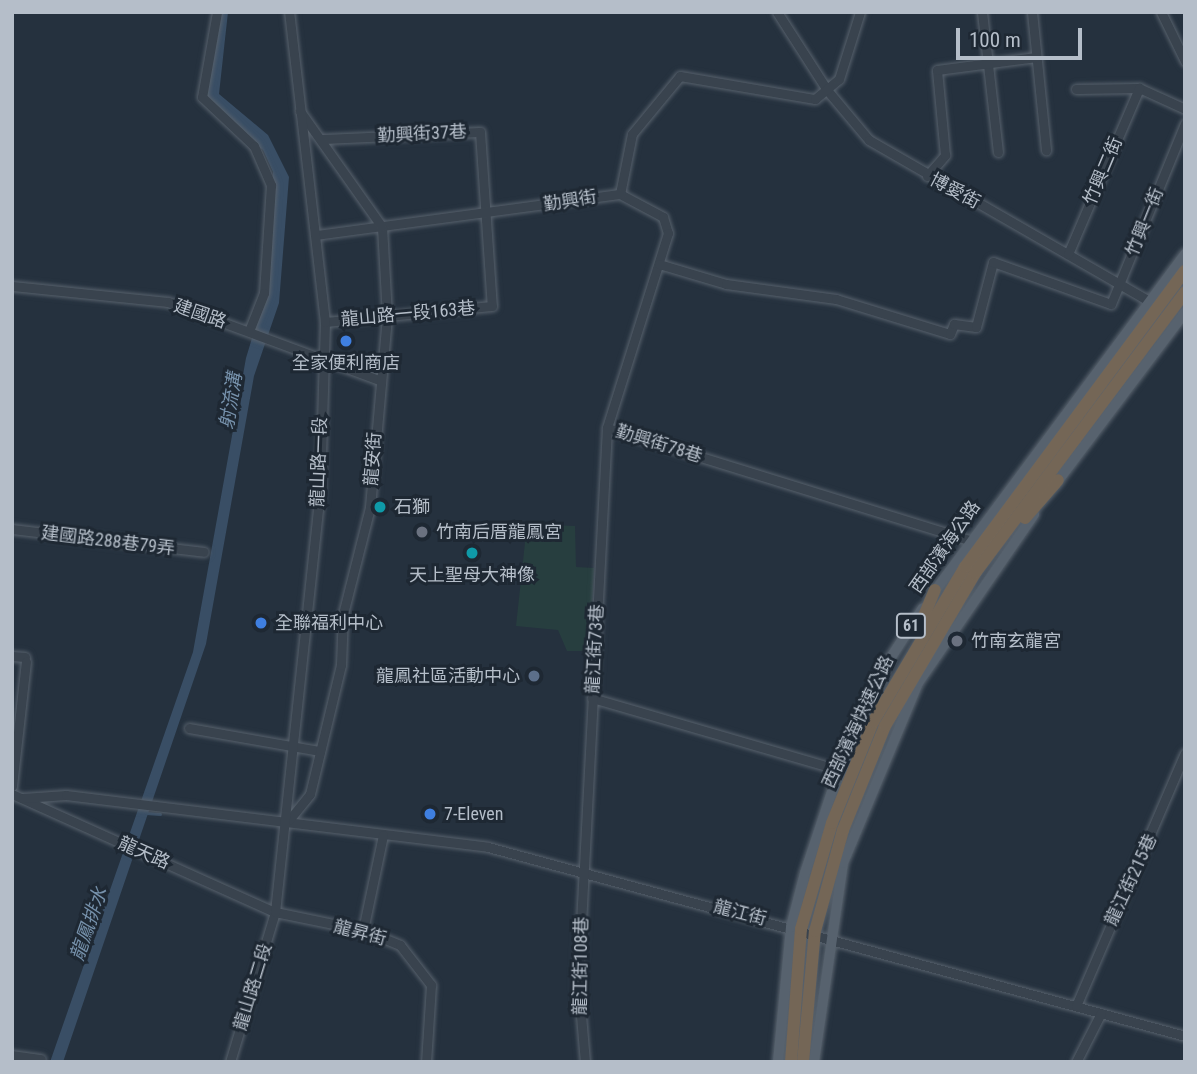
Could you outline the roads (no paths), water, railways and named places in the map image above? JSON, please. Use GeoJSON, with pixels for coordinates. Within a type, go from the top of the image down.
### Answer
{"type":"FeatureCollection","features":[{"type":"Feature","properties":{"kind":"highway","name":"西部濱海快速公路"},"geometry":{"type":"LineString","coordinates":[[803,1062],[802,929],[884,726],[975,573],[1163,312],[1185,271]]}},
{"type":"Feature","properties":{"kind":"highway","name":"西部濱海快速公路"},"geometry":{"type":"LineString","coordinates":[[791,1062],[802,929],[832,823],[906,659],[965,567],[1163,312],[1185,292]]}},
{"type":"Feature","properties":{"kind":"highway"},"geometry":{"type":"LineString","coordinates":[[975,573],[1058,480]]}},
{"type":"Feature","properties":{"kind":"highway"},"geometry":{"type":"LineString","coordinates":[[906,659],[935,590]]}},
{"type":"Feature","properties":{"kind":"main road","name":"西部濱海公路"},"geometry":{"type":"LineString","coordinates":[[814,1062],[829,937],[844,863],[918,683],[1058,480],[1163,312],[1185,254]]}},
{"type":"Feature","properties":{"kind":"main road","name":"西部濱海公路"},"geometry":{"type":"LineString","coordinates":[[778,1062],[802,929],[840,771],[888,662],[969,540],[1163,312],[1185,312]]}},
{"type":"Feature","properties":{"kind":"street"},"geometry":{"type":"LineString","coordinates":[[218,12],[202,97],[254,146],[271,185],[264,293],[250,332]]}},
{"type":"Feature","properties":{"kind":"street","name":"龍山路一段"},"geometry":{"type":"LineString","coordinates":[[275,912],[289,820],[320,490],[324,322],[289,12]]}},
{"type":"Feature","properties":{"kind":"street","name":"博愛街"},"geometry":{"type":"LineString","coordinates":[[777,12],[827,90],[869,140],[927,176],[1124,283],[1163,312]]}},
{"type":"Feature","properties":{"kind":"street"},"geometry":{"type":"LineString","coordinates":[[827,90],[839,79],[860,12]]}},
{"type":"Feature","properties":{"kind":"street"},"geometry":{"type":"LineString","coordinates":[[982,12],[998,152]]}},
{"type":"Feature","properties":{"kind":"street"},"geometry":{"type":"LineString","coordinates":[[1032,12],[1046,150]]}},
{"type":"Feature","properties":{"kind":"street"},"geometry":{"type":"LineString","coordinates":[[1161,12],[1185,61]]}},
{"type":"Feature","properties":{"kind":"street"},"geometry":{"type":"LineString","coordinates":[[927,176],[945,155],[937,70],[1036,57]]}},
{"type":"Feature","properties":{"kind":"street","name":"勤興街"},"geometry":{"type":"LineString","coordinates":[[316,235],[620,194],[632,134],[680,76],[815,99],[827,90]]}},
{"type":"Feature","properties":{"kind":"street"},"geometry":{"type":"LineString","coordinates":[[1076,89],[1139,88],[1185,110]]}},
{"type":"Feature","properties":{"kind":"street","name":"竹興二街"},"geometry":{"type":"LineString","coordinates":[[1068,254],[1139,88]]}},
{"type":"Feature","properties":{"kind":"street"},"geometry":{"type":"LineString","coordinates":[[299,109],[323,139],[382,228]]}},
{"type":"Feature","properties":{"kind":"street","name":"竹興一街"},"geometry":{"type":"LineString","coordinates":[[1124,283],[1185,124]]}},
{"type":"Feature","properties":{"kind":"street","name":"勤興街37巷"},"geometry":{"type":"LineString","coordinates":[[323,139],[480,132],[485,214]]}},
{"type":"Feature","properties":{"kind":"street","name":"勤興街78巷"},"geometry":{"type":"LineString","coordinates":[[620,194],[667,223],[659,264],[607,428],[969,540]]}},
{"type":"Feature","properties":{"kind":"street","name":"龍山路一段163巷"},"geometry":{"type":"LineString","coordinates":[[324,322],[492,306],[485,214]]}},
{"type":"Feature","properties":{"kind":"street","name":"龍安街"},"geometry":{"type":"LineString","coordinates":[[289,820],[310,794],[341,665],[346,596],[370,506],[379,380],[387,316],[382,228]]}},
{"type":"Feature","properties":{"kind":"street"},"geometry":{"type":"LineString","coordinates":[[659,264],[726,284],[836,299],[950,334],[954,324],[976,327],[993,262],[1111,304],[1124,283]]}},
{"type":"Feature","properties":{"kind":"street","name":"建國路"},"geometry":{"type":"LineString","coordinates":[[12,286],[167,302],[379,380]]}},
{"type":"Feature","properties":{"kind":"street","name":"龍江街73巷"},"geometry":{"type":"LineString","coordinates":[[585,871],[607,428]]}},
{"type":"Feature","properties":{"kind":"street","name":"建國路288巷79弄"},"geometry":{"type":"LineString","coordinates":[[12,529],[204,552]]}},
{"type":"Feature","properties":{"kind":"street"},"geometry":{"type":"LineString","coordinates":[[12,656],[25,659],[13,788]]}},
{"type":"Feature","properties":{"kind":"street"},"geometry":{"type":"LineString","coordinates":[[592,698],[840,771]]}},
{"type":"Feature","properties":{"kind":"street"},"geometry":{"type":"LineString","coordinates":[[189,728],[320,751]]}},
{"type":"Feature","properties":{"kind":"street","name":"龍江街215巷"},"geometry":{"type":"LineString","coordinates":[[1076,1006],[1185,753]]}},
{"type":"Feature","properties":{"kind":"street","name":"龍天路"},"geometry":{"type":"LineString","coordinates":[[13,788],[23,798],[275,912]]}},
{"type":"Feature","properties":{"kind":"street","name":"龍江街"},"geometry":{"type":"LineString","coordinates":[[23,798],[133,802],[488,847],[802,929],[1076,1006],[1100,1016],[1185,1036]]}},
{"type":"Feature","properties":{"kind":"street"},"geometry":{"type":"LineString","coordinates":[[363,930],[383,835]]}},
{"type":"Feature","properties":{"kind":"street","name":"龍江街108巷"},"geometry":{"type":"LineString","coordinates":[[584,1062],[578,981],[585,871]]}},
{"type":"Feature","properties":{"kind":"street","name":"龍昇街"},"geometry":{"type":"LineString","coordinates":[[275,912],[363,930],[400,945],[431,985],[426,1062]]}},
{"type":"Feature","properties":{"kind":"street","name":"龍山路二段"},"geometry":{"type":"LineString","coordinates":[[230,1062],[275,912]]}},
{"type":"Feature","properties":{"kind":"street"},"geometry":{"type":"LineString","coordinates":[[1076,1062],[1100,1016]]}},
{"type":"Feature","properties":{"kind":"street"},"geometry":{"type":"LineString","coordinates":[[12,1055],[41,1059]]}},
{"type":"Feature","properties":{"kind":"water"},"geometry":{"type":"Polygon","coordinates":[[[221,12],[228,12],[219,94],[268,135],[289,177],[279,303],[254,376],[206,644],[63,1062],[50,1062],[193,652],[246,358],[269,282],[273,172],[263,150],[225,120],[207,96],[221,12]]]}},
{"type":"Feature","properties":{"kind":"waterway","name":"龍鳳排水"},"geometry":{"type":"LineString","coordinates":[[146,813],[160,814]]}},
{"type":"Feature","properties":{"kind":"place","name":"全家便利商店"},"geometry":{"type":"Point","coordinates":[346,341]}},
{"type":"Feature","properties":{"kind":"place","name":"石獅"},"geometry":{"type":"Point","coordinates":[380,507]}},
{"type":"Feature","properties":{"kind":"place","name":"竹南后厝龍鳳宮"},"geometry":{"type":"Point","coordinates":[422,532]}},
{"type":"Feature","properties":{"kind":"place","name":"天上聖母大神像"},"geometry":{"type":"Point","coordinates":[472,553]}},
{"type":"Feature","properties":{"kind":"place","name":"全聯福利中心"},"geometry":{"type":"Point","coordinates":[261,623]}},
{"type":"Feature","properties":{"kind":"place","name":"竹南玄龍宮"},"geometry":{"type":"Point","coordinates":[957,641]}},
{"type":"Feature","properties":{"kind":"place","name":"龍鳳社區活動中心"},"geometry":{"type":"Point","coordinates":[534,676]}},
{"type":"Feature","properties":{"kind":"place","name":"7-Eleven"},"geometry":{"type":"Point","coordinates":[430,814]}},
{"type":"Feature","properties":{"kind":"water label","name":"射流溝"},"geometry":{"type":"Point","coordinates":[231,401]}}]}
